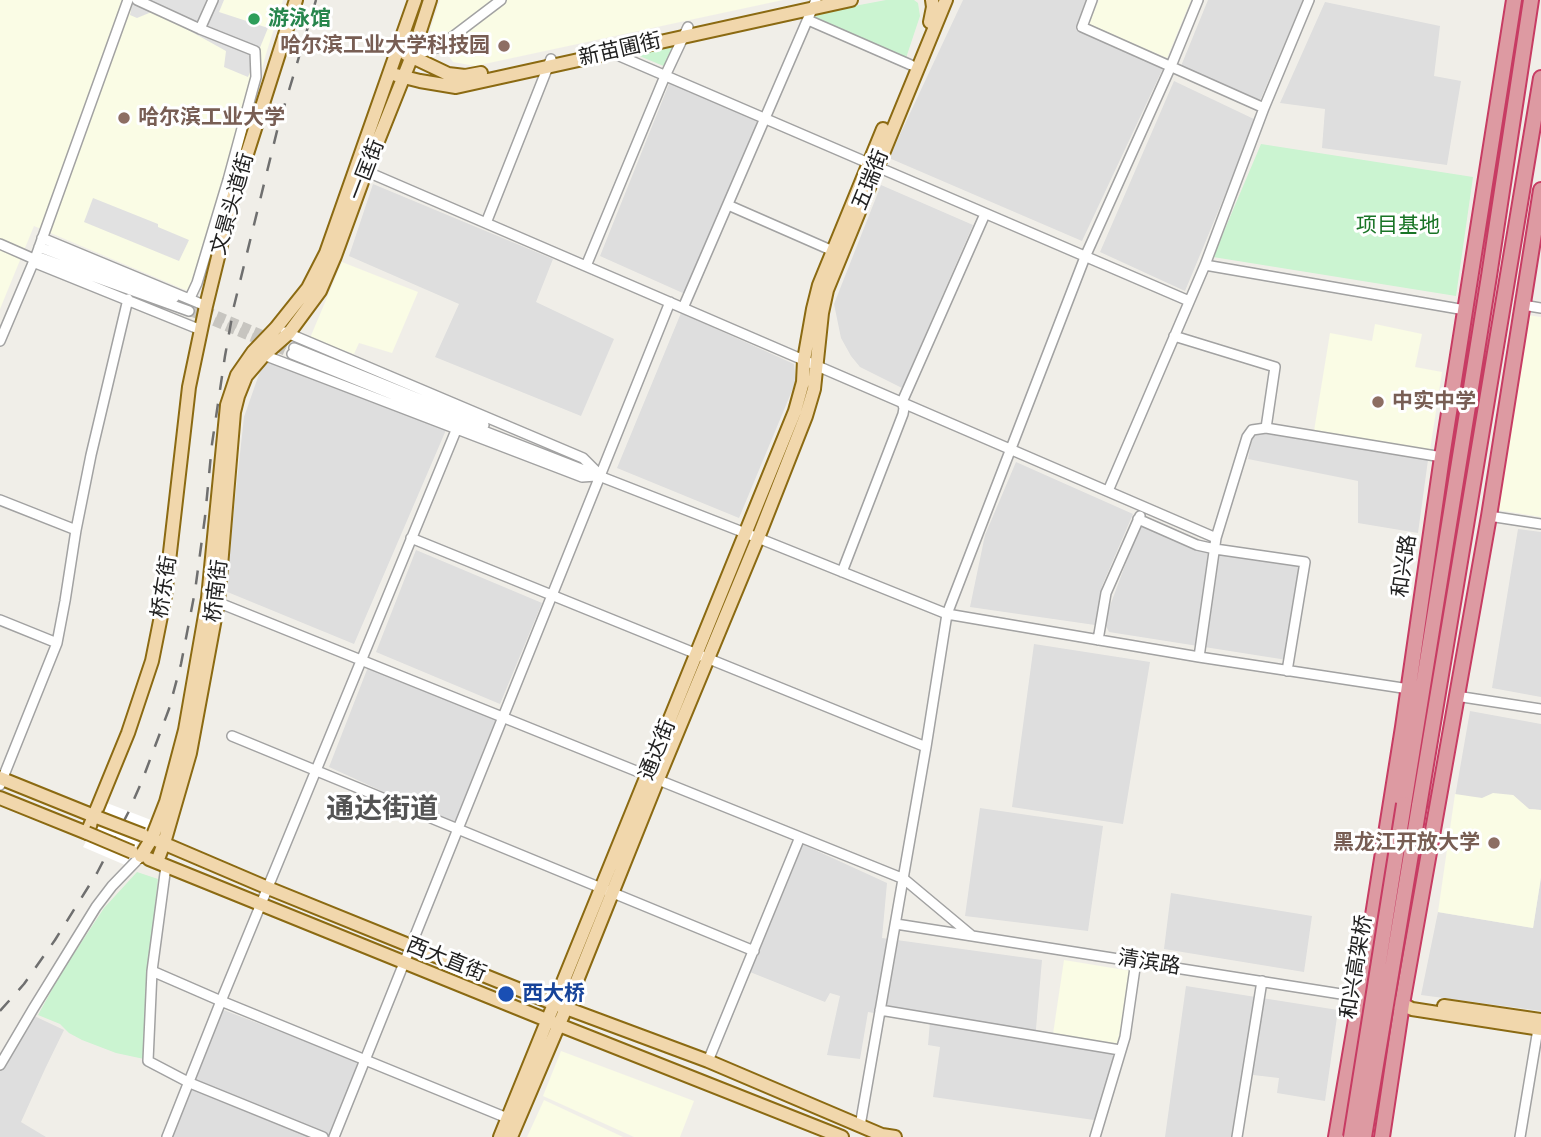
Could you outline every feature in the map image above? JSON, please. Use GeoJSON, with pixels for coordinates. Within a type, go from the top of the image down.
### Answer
{"type":"FeatureCollection","features":[{"type":"Feature","properties":{"kind":"highway","name":"和兴路"},"geometry":{"type":"LineString","coordinates":[[1336,1137],[1409,689],[1442,457],[1514,0]]}},
{"type":"Feature","properties":{"kind":"highway","name":"和兴路"},"geometry":{"type":"LineString","coordinates":[[1411,805],[1531,0]]}},
{"type":"Feature","properties":{"kind":"highway"},"geometry":{"type":"LineString","coordinates":[[1411,805],[1433,726],[1541,78]]}},
{"type":"Feature","properties":{"kind":"highway"},"geometry":{"type":"LineString","coordinates":[[1532,134],[1538,206]]}},
{"type":"Feature","properties":{"kind":"highway"},"geometry":{"type":"LineString","coordinates":[[1486,177],[1489,276]]}},
{"type":"Feature","properties":{"kind":"highway"},"geometry":{"type":"LineString","coordinates":[[1382,1137],[1402,1004],[1489,516],[1541,190]]}},
{"type":"Feature","properties":{"kind":"highway"},"geometry":{"type":"LineString","coordinates":[[1482,425],[1515,347]]}},
{"type":"Feature","properties":{"kind":"highway"},"geometry":{"type":"LineString","coordinates":[[1433,726],[1434,830]]}},
{"type":"Feature","properties":{"kind":"highway"},"geometry":{"type":"LineString","coordinates":[[1403,727],[1411,805]]}},
{"type":"Feature","properties":{"kind":"highway","name":"和兴高架桥"},"geometry":{"type":"LineString","coordinates":[[1351,1137],[1411,805]]}},
{"type":"Feature","properties":{"kind":"highway","name":"和兴高架桥"},"geometry":{"type":"LineString","coordinates":[[1364,1137],[1411,805]]}},
{"type":"Feature","properties":{"kind":"main road","name":"文景头道街"},"geometry":{"type":"LineString","coordinates":[[201,330],[231,204],[296,0]]}},
{"type":"Feature","properties":{"kind":"main road","name":"一匡街"},"geometry":{"type":"LineString","coordinates":[[289,333],[320,291],[335,256],[389,73],[415,0]]}},
{"type":"Feature","properties":{"kind":"main road","name":"一匡街"},"geometry":{"type":"LineString","coordinates":[[276,328],[308,288],[326,253],[412,56],[430,0]]}},
{"type":"Feature","properties":{"kind":"main road","name":"新苗圃街"},"geometry":{"type":"LineString","coordinates":[[397,51],[443,72],[465,76],[606,51],[686,31],[851,0]]}},
{"type":"Feature","properties":{"kind":"main road","name":"五瑞街"},"geometry":{"type":"LineString","coordinates":[[810,363],[827,290],[872,165],[932,19],[932,0]]}},
{"type":"Feature","properties":{"kind":"main road","name":"五瑞街"},"geometry":{"type":"LineString","coordinates":[[810,363],[816,297],[833,251],[946,0]]}},
{"type":"Feature","properties":{"kind":"main road","name":"新苗圃街"},"geometry":{"type":"LineString","coordinates":[[389,73],[456,87],[550,62]]}},
{"type":"Feature","properties":{"kind":"main road","name":"桥南街"},"geometry":{"type":"LineString","coordinates":[[259,354],[276,328]]}},
{"type":"Feature","properties":{"kind":"main road","name":"桥东街"},"geometry":{"type":"LineString","coordinates":[[87,834],[97,817],[152,661],[165,596],[189,387],[201,330]]}},
{"type":"Feature","properties":{"kind":"main road","name":"桥南街"},"geometry":{"type":"LineString","coordinates":[[137,854],[153,839],[190,753],[213,600],[227,405],[237,375],[259,354],[289,333]]}},
{"type":"Feature","properties":{"kind":"main road","name":"通达街"},"geometry":{"type":"LineString","coordinates":[[702,656],[745,533],[795,411],[810,363]]}},
{"type":"Feature","properties":{"kind":"main road","name":"通达街"},"geometry":{"type":"LineString","coordinates":[[500,1137],[512,1120],[554,1023],[702,656],[758,538],[806,416],[814,389],[810,363]]}},
{"type":"Feature","properties":{"kind":"main road","name":"西大直街"},"geometry":{"type":"LineString","coordinates":[[1,780],[153,839],[561,1006],[708,1061],[882,1135],[895,1137]]}},
{"type":"Feature","properties":{"kind":"main road","name":"西大直街"},"geometry":{"type":"LineString","coordinates":[[0,798],[842,1137]]}},
{"type":"Feature","properties":{"kind":"main road","name":"桥南街"},"geometry":{"type":"LineString","coordinates":[[153,839],[162,864]]}},
{"type":"Feature","properties":{"kind":"main road","name":"清滨路"},"geometry":{"type":"LineString","coordinates":[[1360,997],[1402,1004],[1412,1009],[1540,1026]]}},
{"type":"Feature","properties":{"kind":"main road","name":"通达街"},"geometry":{"type":"LineString","coordinates":[[511,1137],[512,1120]]}},
{"type":"Feature","properties":{"kind":"street"},"geometry":{"type":"LineString","coordinates":[[0,341],[37,252],[128,0]]}},
{"type":"Feature","properties":{"kind":"street"},"geometry":{"type":"LineString","coordinates":[[137,0],[255,51],[256,77],[190,305]]}},
{"type":"Feature","properties":{"kind":"street"},"geometry":{"type":"LineString","coordinates":[[200,29],[213,0]]}},
{"type":"Feature","properties":{"kind":"street"},"geometry":{"type":"LineString","coordinates":[[412,56],[439,47],[501,0]]}},
{"type":"Feature","properties":{"kind":"street"},"geometry":{"type":"LineString","coordinates":[[1091,0],[1082,27],[1265,108]]}},
{"type":"Feature","properties":{"kind":"street"},"geometry":{"type":"LineString","coordinates":[[860,1126],[947,614],[1085,257],[1198,0]]}},
{"type":"Feature","properties":{"kind":"street"},"geometry":{"type":"LineString","coordinates":[[1108,491],[1205,265],[1309,0]]}},
{"type":"Feature","properties":{"kind":"street"},"geometry":{"type":"LineString","coordinates":[[683,308],[813,7],[911,65]]}},
{"type":"Feature","properties":{"kind":"street"},"geometry":{"type":"LineString","coordinates":[[586,266],[686,31]]}},
{"type":"Feature","properties":{"kind":"street"},"geometry":{"type":"LineString","coordinates":[[606,51],[1189,301]]}},
{"type":"Feature","properties":{"kind":"street"},"geometry":{"type":"LineString","coordinates":[[486,223],[550,62]]}},
{"type":"Feature","properties":{"kind":"street"},"geometry":{"type":"LineString","coordinates":[[361,169],[1216,538]]}},
{"type":"Feature","properties":{"kind":"street"},"geometry":{"type":"LineString","coordinates":[[728,205],[833,251]]}},
{"type":"Feature","properties":{"kind":"street"},"geometry":{"type":"LineString","coordinates":[[842,572],[904,414],[902,402],[985,214]]}},
{"type":"Feature","properties":{"kind":"street"},"geometry":{"type":"LineString","coordinates":[[0,244],[37,252],[190,305]]}},
{"type":"Feature","properties":{"kind":"street"},"geometry":{"type":"LineString","coordinates":[[37,252],[128,299],[201,330]]}},
{"type":"Feature","properties":{"kind":"street"},"geometry":{"type":"LineString","coordinates":[[37,252],[190,305],[206,306]]}},
{"type":"Feature","properties":{"kind":"street"},"geometry":{"type":"LineString","coordinates":[[1205,265],[1465,310]]}},
{"type":"Feature","properties":{"kind":"street"},"geometry":{"type":"LineString","coordinates":[[1,780],[57,643],[91,455],[128,299]]}},
{"type":"Feature","properties":{"kind":"street"},"geometry":{"type":"LineString","coordinates":[[334,1137],[670,302]]}},
{"type":"Feature","properties":{"kind":"street"},"geometry":{"type":"LineString","coordinates":[[1523,305],[1541,308]]}},
{"type":"Feature","properties":{"kind":"street"},"geometry":{"type":"LineString","coordinates":[[276,328],[583,458],[601,475]]}},
{"type":"Feature","properties":{"kind":"street"},"geometry":{"type":"LineString","coordinates":[[1174,336],[1275,367],[1266,428]]}},
{"type":"Feature","properties":{"kind":"street"},"geometry":{"type":"LineString","coordinates":[[293,351],[453,419],[601,475],[947,614],[1409,689]]}},
{"type":"Feature","properties":{"kind":"street"},"geometry":{"type":"LineString","coordinates":[[259,354],[582,477],[601,475]]}},
{"type":"Feature","properties":{"kind":"street"},"geometry":{"type":"LineString","coordinates":[[167,1137],[457,428]]}},
{"type":"Feature","properties":{"kind":"street"},"geometry":{"type":"LineString","coordinates":[[1199,657],[1216,538],[1247,437],[1252,430],[1266,428],[1442,457]]}},
{"type":"Feature","properties":{"kind":"street"},"geometry":{"type":"LineString","coordinates":[[0,500],[76,530]]}},
{"type":"Feature","properties":{"kind":"street"},"geometry":{"type":"LineString","coordinates":[[1098,640],[1106,593],[1144,506]]}},
{"type":"Feature","properties":{"kind":"street"},"geometry":{"type":"LineString","coordinates":[[1489,516],[1541,524]]}},
{"type":"Feature","properties":{"kind":"street"},"geometry":{"type":"LineString","coordinates":[[1138,519],[1197,545],[1305,562],[1287,671]]}},
{"type":"Feature","properties":{"kind":"street"},"geometry":{"type":"LineString","coordinates":[[411,538],[926,747]]}},
{"type":"Feature","properties":{"kind":"street"},"geometry":{"type":"LineString","coordinates":[[213,600],[904,879],[971,935]]}},
{"type":"Feature","properties":{"kind":"street"},"geometry":{"type":"LineString","coordinates":[[0,620],[57,643]]}},
{"type":"Feature","properties":{"kind":"street"},"geometry":{"type":"LineString","coordinates":[[1456,696],[1541,709]]}},
{"type":"Feature","properties":{"kind":"street"},"geometry":{"type":"LineString","coordinates":[[232,736],[754,951]]}},
{"type":"Feature","properties":{"kind":"street"},"geometry":{"type":"LineString","coordinates":[[708,1061],[800,837]]}},
{"type":"Feature","properties":{"kind":"street"},"geometry":{"type":"LineString","coordinates":[[0,1065],[96,907],[137,854]]}},
{"type":"Feature","properties":{"kind":"street"},"geometry":{"type":"LineString","coordinates":[[162,864],[152,971],[148,1061],[190,1083],[323,1137]]}},
{"type":"Feature","properties":{"kind":"street","name":"清滨路"},"geometry":{"type":"LineString","coordinates":[[895,923],[1360,997]]}},
{"type":"Feature","properties":{"kind":"street"},"geometry":{"type":"LineString","coordinates":[[1095,1137],[1125,1037],[1136,961]]}},
{"type":"Feature","properties":{"kind":"street"},"geometry":{"type":"LineString","coordinates":[[152,971],[221,1002],[512,1120]]}},
{"type":"Feature","properties":{"kind":"street"},"geometry":{"type":"LineString","coordinates":[[1237,1137],[1262,981]]}},
{"type":"Feature","properties":{"kind":"street"},"geometry":{"type":"LineString","coordinates":[[880,1010],[1120,1050]]}},
{"type":"Feature","properties":{"kind":"street"},"geometry":{"type":"LineString","coordinates":[[1520,1137],[1540,1026]]}},
{"type":"Feature","properties":{"kind":"shaded area","name":"哈尔滨工业大学"},"geometry":{"type":"Polygon","coordinates":[[[0,0],[283,0],[198,294],[34,226],[0,309],[0,0]]]}},
{"type":"Feature","properties":{"kind":"shaded area"},"geometry":{"type":"Polygon","coordinates":[[[133,0],[224,0],[219,12],[268,28],[248,77],[224,67],[226,51],[154,11],[137,18],[130,15],[133,0]]]}},
{"type":"Feature","properties":{"kind":"shaded area","name":"哈尔滨工业大学科技园"},"geometry":{"type":"Polygon","coordinates":[[[440,0],[783,0],[475,66],[453,62],[430,30],[440,0]]]}},
{"type":"Feature","properties":{"kind":"shaded area"},"geometry":{"type":"Polygon","coordinates":[[[963,0],[1087,0],[1077,28],[1164,66],[1082,241],[889,158],[963,0]]]}},
{"type":"Feature","properties":{"kind":"shaded area"},"geometry":{"type":"Polygon","coordinates":[[[1099,0],[1191,0],[1167,58],[1089,24],[1099,0]]]}},
{"type":"Feature","properties":{"kind":"shaded area"},"geometry":{"type":"Polygon","coordinates":[[[1208,0],[1303,0],[1259,103],[1181,66],[1208,0]]]}},
{"type":"Feature","properties":{"kind":"shaded area"},"geometry":{"type":"Polygon","coordinates":[[[1325,2],[1440,26],[1434,76],[1461,81],[1447,165],[1322,148],[1325,109],[1280,103],[1325,2]]]}},
{"type":"Feature","properties":{"kind":"shaded area"},"geometry":{"type":"Polygon","coordinates":[[[671,79],[760,118],[685,294],[600,256],[671,79]]]}},
{"type":"Feature","properties":{"kind":"shaded area"},"geometry":{"type":"Polygon","coordinates":[[[1174,81],[1256,120],[1185,291],[1100,252],[1174,81]]]}},
{"type":"Feature","properties":{"kind":"shaded area"},"geometry":{"type":"Polygon","coordinates":[[[373,184],[553,259],[536,302],[614,339],[581,416],[435,357],[459,304],[349,256],[373,184]]]}},
{"type":"Feature","properties":{"kind":"shaded area"},"geometry":{"type":"Polygon","coordinates":[[[881,185],[973,225],[902,388],[860,367],[851,356],[841,338],[834,304],[881,185]]]}},
{"type":"Feature","properties":{"kind":"shaded area"},"geometry":{"type":"Polygon","coordinates":[[[93,198],[158,224],[158,227],[189,240],[179,261],[84,222],[93,198]]]}},
{"type":"Feature","properties":{"kind":"shaded area"},"geometry":{"type":"Polygon","coordinates":[[[342,262],[418,292],[392,353],[359,343],[354,354],[310,338],[342,262]]]}},
{"type":"Feature","properties":{"kind":"shaded area"},"geometry":{"type":"Polygon","coordinates":[[[681,313],[794,364],[796,381],[739,518],[617,468],[681,313]]]}},
{"type":"Feature","properties":{"kind":"shaded area"},"geometry":{"type":"Polygon","coordinates":[[[1527,315],[1541,317],[1541,517],[1498,510],[1527,315]]]}},
{"type":"Feature","properties":{"kind":"shaded area","name":"中实中学"},"geometry":{"type":"Polygon","coordinates":[[[1375,324],[1422,334],[1415,367],[1442,372],[1430,450],[1314,431],[1330,333],[1372,341],[1375,324]]]}},
{"type":"Feature","properties":{"kind":"shaded area"},"geometry":{"type":"Polygon","coordinates":[[[264,360],[446,430],[354,644],[225,591],[244,417],[264,360]]]}},
{"type":"Feature","properties":{"kind":"shaded area"},"geometry":{"type":"Polygon","coordinates":[[[1260,431],[1428,460],[1418,533],[1358,523],[1358,481],[1248,459],[1253,434],[1260,431]]]}},
{"type":"Feature","properties":{"kind":"shaded area"},"geometry":{"type":"Polygon","coordinates":[[[1016,462],[1133,514],[1102,586],[1095,625],[970,607],[985,535],[1016,462]]]}},
{"type":"Feature","properties":{"kind":"shaded area"},"geometry":{"type":"Polygon","coordinates":[[[1140,525],[1191,547],[1223,555],[1303,564],[1287,660],[1109,632],[1104,622],[1140,525]]]}},
{"type":"Feature","properties":{"kind":"shaded area"},"geometry":{"type":"Polygon","coordinates":[[[1518,529],[1541,532],[1541,697],[1492,688],[1518,529]]]}},
{"type":"Feature","properties":{"kind":"shaded area"},"geometry":{"type":"Polygon","coordinates":[[[416,550],[542,603],[500,704],[376,652],[416,550]]]}},
{"type":"Feature","properties":{"kind":"shaded area"},"geometry":{"type":"Polygon","coordinates":[[[1034,644],[1150,662],[1123,824],[1012,807],[1034,644]]]}},
{"type":"Feature","properties":{"kind":"shaded area"},"geometry":{"type":"Polygon","coordinates":[[[370,662],[498,714],[454,824],[329,767],[370,662]]]}},
{"type":"Feature","properties":{"kind":"shaded area"},"geometry":{"type":"Polygon","coordinates":[[[1470,711],[1541,724],[1541,810],[1529,809],[1513,795],[1455,797],[1470,711]]]}},
{"type":"Feature","properties":{"kind":"shaded area","name":"黑龙江开放大学"},"geometry":{"type":"Polygon","coordinates":[[[1493,793],[1513,795],[1529,809],[1541,810],[1541,877],[1533,928],[1438,912],[1455,794],[1482,798],[1493,793]]]}},
{"type":"Feature","properties":{"kind":"shaded area"},"geometry":{"type":"Polygon","coordinates":[[[980,808],[1103,826],[1088,931],[965,916],[980,808]]]}},
{"type":"Feature","properties":{"kind":"shaded area"},"geometry":{"type":"Polygon","coordinates":[[[802,844],[887,883],[882,938],[1042,960],[1035,1040],[1116,1054],[1101,1113],[1094,1120],[933,1097],[940,1047],[928,1045],[930,1022],[868,1012],[860,1059],[827,1055],[840,996],[830,993],[825,1002],[750,972],[802,844]]]}},
{"type":"Feature","properties":{"kind":"shaded area"},"geometry":{"type":"Polygon","coordinates":[[[1541,877],[1541,1011],[1421,995],[1438,912],[1533,928],[1541,877]]]}},
{"type":"Feature","properties":{"kind":"shaded area"},"geometry":{"type":"Polygon","coordinates":[[[1171,893],[1312,916],[1304,972],[1164,949],[1171,893]]]}},
{"type":"Feature","properties":{"kind":"shaded area"},"geometry":{"type":"Polygon","coordinates":[[[1064,960],[1131,971],[1118,1045],[1053,1034],[1064,960]]]}},
{"type":"Feature","properties":{"kind":"shaded area"},"geometry":{"type":"Polygon","coordinates":[[[1186,986],[1338,1010],[1325,1101],[1277,1093],[1279,1078],[1245,1074],[1234,1137],[1165,1137],[1186,986]]]}},
{"type":"Feature","properties":{"kind":"shaded area"},"geometry":{"type":"Polygon","coordinates":[[[221,1009],[359,1062],[328,1137],[171,1137],[221,1009]]]}},
{"type":"Feature","properties":{"kind":"shaded area"},"geometry":{"type":"Polygon","coordinates":[[[30,1014],[64,1030],[21,1122],[46,1137],[0,1137],[0,1070],[15,1048],[30,1014]]]}},
{"type":"Feature","properties":{"kind":"shaded area"},"geometry":{"type":"Polygon","coordinates":[[[561,1051],[694,1101],[680,1137],[634,1137],[543,1096],[561,1051]]]}},
{"type":"Feature","properties":{"kind":"shaded area"},"geometry":{"type":"Polygon","coordinates":[[[544,1100],[623,1137],[527,1137],[544,1100]]]}},
{"type":"Feature","properties":{"kind":"green space"},"geometry":{"type":"Polygon","coordinates":[[[886,0],[914,0],[918,3],[920,16],[906,58],[813,19],[817,13],[886,0]]]}},
{"type":"Feature","properties":{"kind":"green space"},"geometry":{"type":"Polygon","coordinates":[[[677,43],[666,67],[637,55],[677,43]]]}},
{"type":"Feature","properties":{"kind":"green space","name":"项目基地"},"geometry":{"type":"Polygon","coordinates":[[[1261,144],[1473,177],[1456,296],[1213,257],[1261,144]]]}},
{"type":"Feature","properties":{"kind":"green space"},"geometry":{"type":"Polygon","coordinates":[[[137,872],[158,879],[148,971],[144,1059],[116,1053],[82,1040],[60,1024],[38,1015],[61,973],[104,908],[137,872]]]}},
{"type":"Feature","properties":{"kind":"pier"},"geometry":{"type":"Polygon","coordinates":[[[107,803],[151,820],[125,865],[83,847],[107,803]]]}},
{"type":"Feature","properties":{"kind":"tunnel"},"geometry":{"type":"LineString","coordinates":[[192,305],[294,348]]}},
{"type":"Feature","properties":{"kind":"tunnel"},"geometry":{"type":"LineString","coordinates":[[189,311],[292,354]]}},
{"type":"Feature","properties":{"kind":"railway"},"geometry":{"type":"LineString","coordinates":[[0,1011],[24,984],[55,940],[97,873],[128,813],[169,709],[195,591],[212,444],[234,306],[278,127],[316,0]]}},
{"type":"Feature","properties":{"kind":"place","name":"游泳馆"},"geometry":{"type":"Point","coordinates":[254,19]}},
{"type":"Feature","properties":{"kind":"place","name":"哈尔滨工业大学科技园"},"geometry":{"type":"Point","coordinates":[504,46]}},
{"type":"Feature","properties":{"kind":"place","name":"哈尔滨工业大学"},"geometry":{"type":"Point","coordinates":[124,118]}},
{"type":"Feature","properties":{"kind":"place","name":"中实中学"},"geometry":{"type":"Point","coordinates":[1378,402]}},
{"type":"Feature","properties":{"kind":"place","name":"黑龙江开放大学"},"geometry":{"type":"Point","coordinates":[1494,843]}},
{"type":"Feature","properties":{"kind":"place","name":"西大桥"},"geometry":{"type":"Point","coordinates":[506,994]}},
{"type":"Feature","properties":{"kind":"district","name":"通达街道"},"geometry":{"type":"Point","coordinates":[382,810]}}]}
